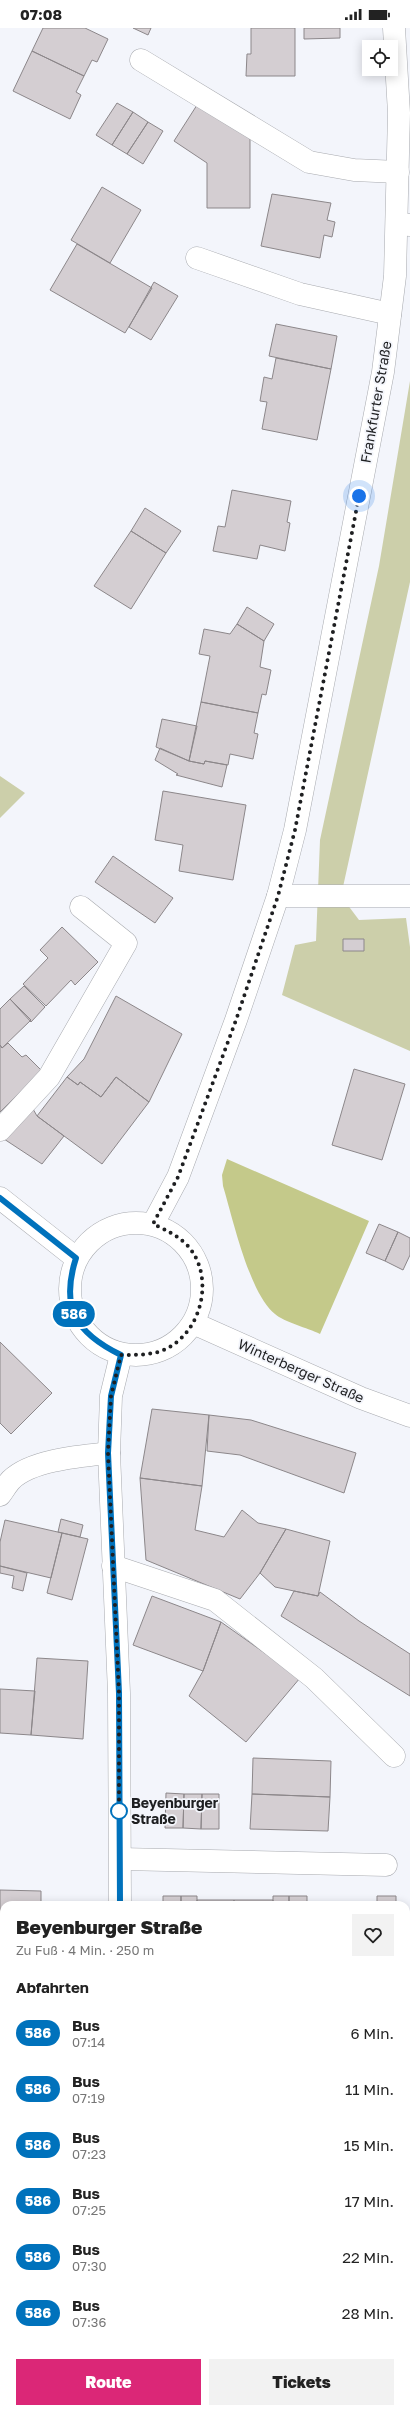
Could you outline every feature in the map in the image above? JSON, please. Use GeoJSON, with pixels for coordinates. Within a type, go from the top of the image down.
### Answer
{"type":"FeatureCollection","features":[{"type":"Feature","properties":{"kind":"main road","name":"Frankfurter Straße"},"geometry":{"type":"LineString","coordinates":[[153,1224],[178,1177],[236,1020],[278,896],[295,830],[383,372],[390,314],[404,225],[398,172],[399,113],[394,28]]}},
{"type":"Feature","properties":{"kind":"main road"},"geometry":{"type":"LineString","coordinates":[[141,60],[310,162],[354,170],[398,172]]}},
{"type":"Feature","properties":{"kind":"main road"},"geometry":{"type":"LineString","coordinates":[[196,258],[300,294],[390,314]]}},
{"type":"Feature","properties":{"kind":"main road"},"geometry":{"type":"LineString","coordinates":[[278,896],[410,896]]}},
{"type":"Feature","properties":{"kind":"main road"},"geometry":{"type":"LineString","coordinates":[[0,1130],[49,1077],[126,943],[81,907]]}},
{"type":"Feature","properties":{"kind":"main road"},"geometry":{"type":"LineString","coordinates":[[0,1198],[76,1258]]}},
{"type":"Feature","properties":{"kind":"main road"},"geometry":{"type":"LineString","coordinates":[[131,1222],[153,1224],[172,1232],[188,1246],[198,1264],[203,1284],[201,1304],[193,1323],[178,1340],[159,1352],[137,1355],[121,1355],[97,1343],[84,1330],[74,1314],[70,1295],[70,1277],[76,1258],[90,1240],[108,1227],[131,1222]]}},
{"type":"Feature","properties":{"kind":"main road","name":"Winterberger Straße"},"geometry":{"type":"LineString","coordinates":[[193,1323],[360,1398],[410,1416]]}},
{"type":"Feature","properties":{"kind":"main road"},"geometry":{"type":"LineString","coordinates":[[120,1901],[119,1693],[108,1453],[111,1396],[121,1355]]}},
{"type":"Feature","properties":{"kind":"main road"},"geometry":{"type":"LineString","coordinates":[[0,1495],[12,1480],[31,1468],[82,1456],[108,1453]]}},
{"type":"Feature","properties":{"kind":"main road"},"geometry":{"type":"LineString","coordinates":[[113,1566],[215,1600],[314,1678],[394,1756]]}},
{"type":"Feature","properties":{"kind":"main road"},"geometry":{"type":"LineString","coordinates":[[121,1859],[386,1866]]}},
{"type":"Feature","properties":{"kind":"green space"},"geometry":{"type":"Polygon","coordinates":[[[410,381],[410,582],[341,896],[359,920],[406,918],[410,947],[410,1051],[282,995],[295,945],[316,941],[320,840],[379,566],[410,381]]]}},
{"type":"Feature","properties":{"kind":"green space"},"geometry":{"type":"Polygon","coordinates":[[[0,776],[25,793],[0,818],[0,776]]]}},
{"type":"Feature","properties":{"kind":"green space"},"geometry":{"type":"Polygon","coordinates":[[[227,1159],[369,1221],[320,1334],[279,1317],[266,1304],[257,1290],[243,1254],[223,1186],[222,1175],[227,1159]]]}},
{"type":"Feature","properties":{"kind":"building"},"geometry":{"type":"Polygon","coordinates":[[[43,28],[85,28],[108,39],[97,62],[92,60],[84,76],[32,51],[43,28]]]}},
{"type":"Feature","properties":{"kind":"building"},"geometry":{"type":"Polygon","coordinates":[[[133,28],[151,28],[148,35],[133,28]]]}},
{"type":"Feature","properties":{"kind":"building"},"geometry":{"type":"Polygon","coordinates":[[[251,28],[295,28],[295,76],[246,76],[247,54],[251,54],[251,28]]]}},
{"type":"Feature","properties":{"kind":"building"},"geometry":{"type":"Polygon","coordinates":[[[304,28],[340,28],[340,38],[304,39],[304,28]]]}},
{"type":"Feature","properties":{"kind":"building"},"geometry":{"type":"Polygon","coordinates":[[[32,51],[84,76],[76,92],[81,95],[70,119],[13,91],[32,51]]]}},
{"type":"Feature","properties":{"kind":"building"},"geometry":{"type":"Polygon","coordinates":[[[117,103],[133,112],[112,145],[96,135],[117,103]]]}},
{"type":"Feature","properties":{"kind":"building"},"geometry":{"type":"Polygon","coordinates":[[[197,105],[250,138],[250,208],[207,208],[207,163],[174,141],[197,105]]]}},
{"type":"Feature","properties":{"kind":"building"},"geometry":{"type":"Polygon","coordinates":[[[133,112],[148,122],[127,154],[112,145],[133,112]]]}},
{"type":"Feature","properties":{"kind":"building"},"geometry":{"type":"Polygon","coordinates":[[[148,122],[163,131],[143,164],[127,154],[148,122]]]}},
{"type":"Feature","properties":{"kind":"building"},"geometry":{"type":"Polygon","coordinates":[[[102,187],[141,210],[110,263],[71,240],[102,187]]]}},
{"type":"Feature","properties":{"kind":"building"},"geometry":{"type":"Polygon","coordinates":[[[272,194],[331,203],[327,220],[335,222],[332,237],[324,235],[320,258],[261,246],[272,194]]]}},
{"type":"Feature","properties":{"kind":"building"},"geometry":{"type":"Polygon","coordinates":[[[77,244],[152,288],[125,333],[50,290],[77,244]]]}},
{"type":"Feature","properties":{"kind":"building"},"geometry":{"type":"Polygon","coordinates":[[[154,282],[178,296],[151,340],[129,327],[154,282]]]}},
{"type":"Feature","properties":{"kind":"building"},"geometry":{"type":"Polygon","coordinates":[[[276,324],[337,336],[331,369],[269,356],[276,324]]]}},
{"type":"Feature","properties":{"kind":"building"},"geometry":{"type":"Polygon","coordinates":[[[276,358],[331,369],[317,440],[262,429],[267,402],[260,401],[264,377],[272,379],[276,358]]]}},
{"type":"Feature","properties":{"kind":"building"},"geometry":{"type":"Polygon","coordinates":[[[232,490],[291,501],[287,522],[290,523],[285,551],[260,545],[257,559],[213,551],[218,526],[225,527],[232,490]]]}},
{"type":"Feature","properties":{"kind":"building"},"geometry":{"type":"Polygon","coordinates":[[[145,508],[181,531],[166,553],[131,531],[145,508]]]}},
{"type":"Feature","properties":{"kind":"building"},"geometry":{"type":"Polygon","coordinates":[[[131,531],[166,553],[131,609],[94,586],[131,531]]]}},
{"type":"Feature","properties":{"kind":"building"},"geometry":{"type":"Polygon","coordinates":[[[247,607],[274,624],[264,641],[237,624],[247,607]]]}},
{"type":"Feature","properties":{"kind":"building"},"geometry":{"type":"Polygon","coordinates":[[[237,624],[264,641],[260,667],[271,670],[266,695],[262,694],[258,713],[201,702],[210,656],[199,654],[204,629],[230,634],[237,624]]]}},
{"type":"Feature","properties":{"kind":"building"},"geometry":{"type":"Polygon","coordinates":[[[201,702],[258,713],[254,733],[258,734],[253,759],[230,754],[228,765],[205,761],[204,764],[189,761],[201,702]]]}},
{"type":"Feature","properties":{"kind":"building"},"geometry":{"type":"Polygon","coordinates":[[[162,719],[197,726],[189,761],[156,747],[162,719]]]}},
{"type":"Feature","properties":{"kind":"building"},"geometry":{"type":"Polygon","coordinates":[[[160,748],[189,761],[204,764],[205,761],[227,765],[222,787],[176,775],[178,774],[155,760],[160,748]]]}},
{"type":"Feature","properties":{"kind":"building"},"geometry":{"type":"Polygon","coordinates":[[[163,791],[246,805],[233,880],[179,871],[183,845],[155,840],[163,791]]]}},
{"type":"Feature","properties":{"kind":"building"},"geometry":{"type":"Polygon","coordinates":[[[113,856],[173,898],[155,923],[95,882],[113,856]]]}},
{"type":"Feature","properties":{"kind":"building"},"geometry":{"type":"Polygon","coordinates":[[[62,927],[98,962],[75,985],[71,980],[46,1006],[23,984],[48,958],[40,950],[62,927]]]}},
{"type":"Feature","properties":{"kind":"building"},"geometry":{"type":"Polygon","coordinates":[[[343,939],[364,939],[364,951],[343,951],[343,939]]]}},
{"type":"Feature","properties":{"kind":"building"},"geometry":{"type":"Polygon","coordinates":[[[24,986],[45,1007],[31,1022],[10,999],[24,986]]]}},
{"type":"Feature","properties":{"kind":"building"},"geometry":{"type":"Polygon","coordinates":[[[116,996],[182,1034],[149,1102],[116,1077],[101,1097],[80,1082],[78,1085],[67,1077],[84,1059],[116,996]]]}},
{"type":"Feature","properties":{"kind":"building"},"geometry":{"type":"Polygon","coordinates":[[[10,999],[31,1020],[2,1048],[0,1045],[0,1009],[10,999]]]}},
{"type":"Feature","properties":{"kind":"building"},"geometry":{"type":"Polygon","coordinates":[[[8,1043],[22,1057],[26,1055],[42,1071],[0,1112],[0,1045],[2,1048],[8,1043]]]}},
{"type":"Feature","properties":{"kind":"building"},"geometry":{"type":"Polygon","coordinates":[[[354,1069],[405,1084],[382,1160],[332,1145],[354,1069]]]}},
{"type":"Feature","properties":{"kind":"building"},"geometry":{"type":"Polygon","coordinates":[[[67,1077],[78,1085],[80,1082],[101,1097],[116,1077],[149,1102],[102,1164],[37,1116],[67,1077]]]}},
{"type":"Feature","properties":{"kind":"building"},"geometry":{"type":"Polygon","coordinates":[[[33,1109],[37,1116],[64,1136],[42,1164],[4,1139],[33,1109]]]}},
{"type":"Feature","properties":{"kind":"building"},"geometry":{"type":"Polygon","coordinates":[[[379,1224],[398,1232],[385,1261],[366,1253],[379,1224]]]}},
{"type":"Feature","properties":{"kind":"building"},"geometry":{"type":"Polygon","coordinates":[[[398,1232],[410,1238],[410,1255],[403,1270],[385,1261],[398,1232]]]}},
{"type":"Feature","properties":{"kind":"building"},"geometry":{"type":"Polygon","coordinates":[[[0,1342],[52,1393],[11,1434],[0,1423],[0,1342]]]}},
{"type":"Feature","properties":{"kind":"building"},"geometry":{"type":"Polygon","coordinates":[[[152,1409],[209,1415],[202,1486],[140,1478],[152,1409]]]}},
{"type":"Feature","properties":{"kind":"building"},"geometry":{"type":"Polygon","coordinates":[[[209,1415],[251,1420],[356,1453],[344,1493],[240,1455],[207,1451],[209,1415]]]}},
{"type":"Feature","properties":{"kind":"building"},"geometry":{"type":"Polygon","coordinates":[[[140,1478],[202,1486],[195,1530],[224,1537],[242,1510],[258,1523],[286,1529],[260,1573],[240,1599],[146,1560],[140,1478]]]}},
{"type":"Feature","properties":{"kind":"building"},"geometry":{"type":"Polygon","coordinates":[[[61,1519],[83,1525],[80,1537],[58,1532],[61,1519]]]}},
{"type":"Feature","properties":{"kind":"building"},"geometry":{"type":"Polygon","coordinates":[[[5,1520],[62,1533],[51,1578],[0,1566],[0,1542],[5,1520]]]}},
{"type":"Feature","properties":{"kind":"building"},"geometry":{"type":"Polygon","coordinates":[[[286,1529],[330,1541],[318,1596],[275,1587],[260,1573],[286,1529]]]}},
{"type":"Feature","properties":{"kind":"building"},"geometry":{"type":"Polygon","coordinates":[[[62,1533],[88,1539],[72,1600],[47,1593],[62,1533]]]}},
{"type":"Feature","properties":{"kind":"building"},"geometry":{"type":"Polygon","coordinates":[[[0,1566],[27,1573],[23,1591],[12,1588],[14,1576],[0,1573],[0,1566]]]}},
{"type":"Feature","properties":{"kind":"building"},"geometry":{"type":"Polygon","coordinates":[[[294,1591],[318,1596],[320,1592],[359,1621],[410,1654],[410,1696],[281,1616],[294,1591]]]}},
{"type":"Feature","properties":{"kind":"building"},"geometry":{"type":"Polygon","coordinates":[[[152,1596],[221,1622],[203,1671],[133,1645],[152,1596]]]}},
{"type":"Feature","properties":{"kind":"building"},"geometry":{"type":"Polygon","coordinates":[[[221,1622],[300,1678],[246,1742],[189,1696],[203,1671],[221,1622]]]}},
{"type":"Feature","properties":{"kind":"building"},"geometry":{"type":"Polygon","coordinates":[[[37,1658],[88,1661],[83,1739],[31,1735],[37,1658]]]}},
{"type":"Feature","properties":{"kind":"building"},"geometry":{"type":"Polygon","coordinates":[[[0,1689],[35,1691],[31,1735],[0,1733],[0,1689]]]}},
{"type":"Feature","properties":{"kind":"building"},"geometry":{"type":"Polygon","coordinates":[[[253,1758],[331,1761],[330,1797],[252,1794],[253,1758]]]}},
{"type":"Feature","properties":{"kind":"building"},"geometry":{"type":"Polygon","coordinates":[[[166,1793],[184,1794],[183,1828],[165,1828],[166,1793]]]}},
{"type":"Feature","properties":{"kind":"building"},"geometry":{"type":"Polygon","coordinates":[[[184,1794],[202,1794],[201,1829],[183,1828],[184,1794]]]}},
{"type":"Feature","properties":{"kind":"building"},"geometry":{"type":"Polygon","coordinates":[[[202,1794],[219,1794],[219,1829],[201,1829],[202,1794]]]}},
{"type":"Feature","properties":{"kind":"building"},"geometry":{"type":"Polygon","coordinates":[[[252,1794],[330,1797],[328,1831],[250,1829],[252,1794]]]}},
{"type":"Feature","properties":{"kind":"building"},"geometry":{"type":"Polygon","coordinates":[[[0,1890],[41,1891],[41,1901],[0,1901],[0,1890]]]}},
{"type":"Feature","properties":{"kind":"building"},"geometry":{"type":"Polygon","coordinates":[[[163,1896],[181,1896],[181,1901],[163,1901],[163,1896]]]}},
{"type":"Feature","properties":{"kind":"building"},"geometry":{"type":"Polygon","coordinates":[[[181,1896],[197,1896],[197,1901],[181,1901],[181,1896]]]}},
{"type":"Feature","properties":{"kind":"building"},"geometry":{"type":"Polygon","coordinates":[[[273,1896],[289,1896],[289,1901],[273,1901],[273,1896]]]}},
{"type":"Feature","properties":{"kind":"building"},"geometry":{"type":"Polygon","coordinates":[[[289,1896],[307,1896],[307,1901],[289,1901],[289,1896]]]}},
{"type":"Feature","properties":{"kind":"building"},"geometry":{"type":"Polygon","coordinates":[[[377,1896],[396,1896],[396,1901],[377,1901],[377,1896]]]}},
{"type":"Feature","properties":{"kind":"building"},"geometry":{"type":"Polygon","coordinates":[[[197,1900],[234,1900],[234,1901],[197,1900]]]}},
{"type":"Feature","properties":{"kind":"building"},"geometry":{"type":"Polygon","coordinates":[[[234,1900],[273,1900],[273,1901],[234,1900]]]}},
{"type":"Feature","properties":{"kind":"bus line","name":"586"},"geometry":{"type":"LineString","coordinates":[[0,1198],[76,1258],[70,1277],[70,1295],[74,1314],[84,1330],[97,1343],[121,1355],[111,1396],[108,1453],[119,1693],[120,1901]]}},
{"type":"Feature","properties":{"kind":"place","name":"Beyenburger Straße"},"geometry":{"type":"Point","coordinates":[119,1811]}},
{"type":"Feature","properties":{"kind":"route"},"geometry":{"type":"LineString","coordinates":[[119,1811],[119,1816],[119,1693],[108,1453],[111,1396],[121,1355],[137,1355],[159,1352],[178,1340],[193,1323],[201,1304],[203,1284],[198,1264],[188,1246],[172,1232],[153,1224],[178,1177],[236,1020],[278,896],[295,830],[359,496]]}}]}
